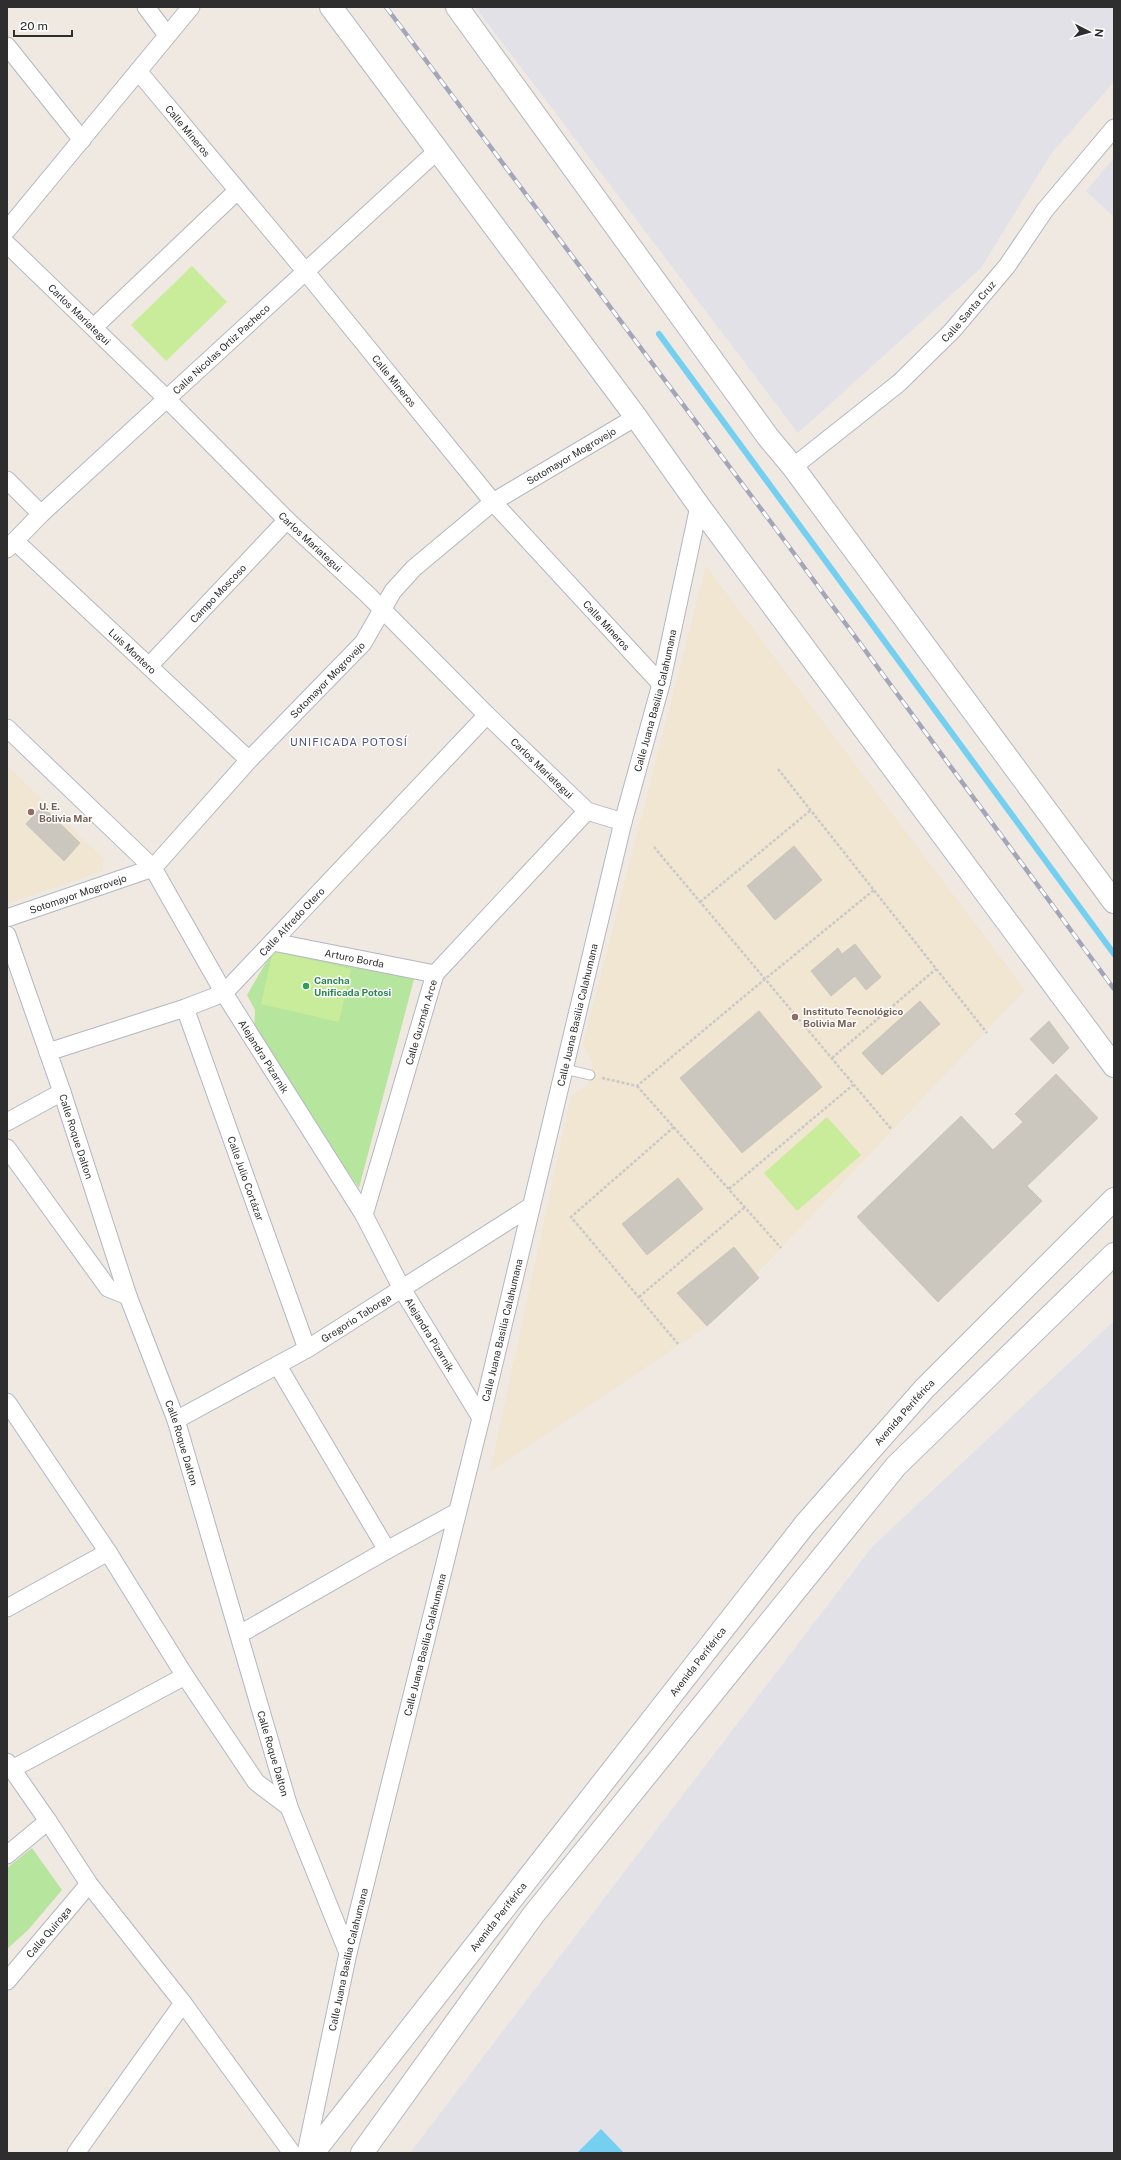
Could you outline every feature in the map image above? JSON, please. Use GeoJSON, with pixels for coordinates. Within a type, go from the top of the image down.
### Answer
{"type":"FeatureCollection","features":[{"type":"Feature","properties":{"kind":"street"},"geometry":{"type":"LineString","coordinates":[[146,7],[167,35]]}},
{"type":"Feature","properties":{"kind":"street"},"geometry":{"type":"LineString","coordinates":[[7,230],[191,7]]}},
{"type":"Feature","properties":{"kind":"street"},"geometry":{"type":"LineString","coordinates":[[331,7],[636,417],[699,506],[1114,1066]]}},
{"type":"Feature","properties":{"kind":"street"},"geometry":{"type":"LineString","coordinates":[[457,7],[764,430],[793,467],[1114,902]]}},
{"type":"Feature","properties":{"kind":"street"},"geometry":{"type":"LineString","coordinates":[[7,46],[82,140]]}},
{"type":"Feature","properties":{"kind":"street","name":"Calle Mineros"},"geometry":{"type":"LineString","coordinates":[[138,71],[306,272],[493,502],[660,684]]}},
{"type":"Feature","properties":{"kind":"street","name":"Calle Santa Cruz"},"geometry":{"type":"LineString","coordinates":[[793,467],[899,383],[952,331],[1007,266],[1045,210],[1114,128]]}},
{"type":"Feature","properties":{"kind":"street","name":"Calle Nicolas Ortiz Pacheco"},"geometry":{"type":"LineString","coordinates":[[11,545],[41,514],[166,398],[306,272],[438,150]]}},
{"type":"Feature","properties":{"kind":"street"},"geometry":{"type":"LineString","coordinates":[[94,327],[237,191]]}},
{"type":"Feature","properties":{"kind":"street","name":"Carlos Mariategui"},"geometry":{"type":"LineString","coordinates":[[7,244],[94,327],[287,520],[383,610],[487,715],[587,811],[623,822]]}},
{"type":"Feature","properties":{"kind":"street","name":"Sotomayor Mogrovejo"},"geometry":{"type":"LineString","coordinates":[[7,918],[153,868],[249,760],[363,642],[393,591],[414,568],[493,502],[636,417]]}},
{"type":"Feature","properties":{"kind":"street"},"geometry":{"type":"LineString","coordinates":[[7,480],[41,514]]}},
{"type":"Feature","properties":{"kind":"street","name":"Calle Juana Basilia Calahumana"},"geometry":{"type":"LineString","coordinates":[[306,2153],[348,1953],[481,1418],[530,1207],[565,1069],[623,822],[660,684],[699,506]]}},
{"type":"Feature","properties":{"kind":"street","name":"Campo Moscoso"},"geometry":{"type":"LineString","coordinates":[[149,666],[287,520]]}},
{"type":"Feature","properties":{"kind":"street","name":"Luis Montero"},"geometry":{"type":"LineString","coordinates":[[11,545],[149,666],[249,760]]}},
{"type":"Feature","properties":{"kind":"street","name":"Calle Alfredo Otero"},"geometry":{"type":"LineString","coordinates":[[48,1052],[185,1008],[224,993],[487,715]]}},
{"type":"Feature","properties":{"kind":"street","name":"Alejandra Pizarnik"},"geometry":{"type":"LineString","coordinates":[[7,728],[153,868],[224,993],[364,1215],[402,1289],[481,1418]]}},
{"type":"Feature","properties":{"kind":"street","name":"Calle Guzmán Arce"},"geometry":{"type":"LineString","coordinates":[[364,1215],[435,974],[587,811]]}},
{"type":"Feature","properties":{"kind":"street","name":"Calle Roque Dalton"},"geometry":{"type":"LineString","coordinates":[[7,935],[62,1092],[128,1296],[176,1420],[240,1634],[288,1807],[348,1953]]}},
{"type":"Feature","properties":{"kind":"street","name":"Arturo Borda"},"geometry":{"type":"LineString","coordinates":[[273,942],[435,974]]}},
{"type":"Feature","properties":{"kind":"street","name":"Calle Julio Cortázar"},"geometry":{"type":"LineString","coordinates":[[185,1008],[307,1349]]}},
{"type":"Feature","properties":{"kind":"street"},"geometry":{"type":"LineString","coordinates":[[7,1122],[62,1092]]}},
{"type":"Feature","properties":{"kind":"street"},"geometry":{"type":"LineString","coordinates":[[7,1148],[108,1288],[128,1296]]}},
{"type":"Feature","properties":{"kind":"street","name":"Avenida Periférica"},"geometry":{"type":"LineString","coordinates":[[313,2153],[806,1523],[925,1388],[1114,1199]]}},
{"type":"Feature","properties":{"kind":"street","name":"Gregorio Taborga"},"geometry":{"type":"LineString","coordinates":[[176,1420],[307,1349],[530,1207]]}},
{"type":"Feature","properties":{"kind":"street"},"geometry":{"type":"LineString","coordinates":[[362,2153],[534,1914],[896,1466],[1114,1254]]}},
{"type":"Feature","properties":{"kind":"street"},"geometry":{"type":"LineString","coordinates":[[278,1366],[387,1550]]}},
{"type":"Feature","properties":{"kind":"street"},"geometry":{"type":"LineString","coordinates":[[7,1402],[108,1552],[185,1676],[256,1782],[288,1807]]}},
{"type":"Feature","properties":{"kind":"street"},"geometry":{"type":"LineString","coordinates":[[240,1634],[457,1512]]}},
{"type":"Feature","properties":{"kind":"street"},"geometry":{"type":"LineString","coordinates":[[7,1608],[108,1552]]}},
{"type":"Feature","properties":{"kind":"street"},"geometry":{"type":"LineString","coordinates":[[185,1676],[10,1766],[89,1884],[183,2003],[292,2153]]}},
{"type":"Feature","properties":{"kind":"street"},"geometry":{"type":"LineString","coordinates":[[7,1855],[48,1821]]}},
{"type":"Feature","properties":{"kind":"street","name":"Calle Quiroga"},"geometry":{"type":"LineString","coordinates":[[7,1981],[89,1884]]}},
{"type":"Feature","properties":{"kind":"street"},"geometry":{"type":"LineString","coordinates":[[76,2153],[183,2003]]}},
{"type":"Feature","properties":{"kind":"lane"},"geometry":{"type":"LineString","coordinates":[[565,1069],[590,1075]]}},
{"type":"Feature","properties":{"kind":"path"},"geometry":{"type":"LineString","coordinates":[[778,769],[987,1033]]}},
{"type":"Feature","properties":{"kind":"path"},"geometry":{"type":"LineString","coordinates":[[700,902],[811,810]]}},
{"type":"Feature","properties":{"kind":"path"},"geometry":{"type":"LineString","coordinates":[[654,847],[892,1130]]}},
{"type":"Feature","properties":{"kind":"path"},"geometry":{"type":"LineString","coordinates":[[638,1086],[874,890]]}},
{"type":"Feature","properties":{"kind":"path"},"geometry":{"type":"LineString","coordinates":[[832,1058],[936,969]]}},
{"type":"Feature","properties":{"kind":"path"},"geometry":{"type":"LineString","coordinates":[[590,1075],[638,1086],[781,1248]]}},
{"type":"Feature","properties":{"kind":"path"},"geometry":{"type":"LineString","coordinates":[[729,1189],[854,1084]]}},
{"type":"Feature","properties":{"kind":"path"},"geometry":{"type":"LineString","coordinates":[[674,1127],[571,1217],[679,1345]]}},
{"type":"Feature","properties":{"kind":"path"},"geometry":{"type":"LineString","coordinates":[[639,1297],[745,1207]]}},
{"type":"Feature","properties":{"kind":"shaded area"},"geometry":{"type":"Polygon","coordinates":[[[1114,7],[1114,82],[1051,154],[981,268],[798,433],[476,8],[1114,7]]]}},
{"type":"Feature","properties":{"kind":"shaded area"},"geometry":{"type":"Polygon","coordinates":[[[1114,158],[1114,217],[1086,191],[1114,158]]]}},
{"type":"Feature","properties":{"kind":"shaded area","name":"Instituto Tecnológico Bolivia Mar"},"geometry":{"type":"Polygon","coordinates":[[[706,566],[1025,990],[707,1326],[490,1472],[571,1096],[588,1085],[593,1063],[583,1044],[706,566]]]}},
{"type":"Feature","properties":{"kind":"shaded area","name":"U. E. Bolivia Mar"},"geometry":{"type":"Polygon","coordinates":[[[7,766],[104,859],[102,871],[7,904],[7,766]]]}},
{"type":"Feature","properties":{"kind":"shaded area"},"geometry":{"type":"Polygon","coordinates":[[[1114,1321],[1114,2153],[410,2153],[872,1547],[1114,1321]]]}},
{"type":"Feature","properties":{"kind":"green space"},"geometry":{"type":"Polygon","coordinates":[[[192,266],[227,302],[166,361],[131,325],[192,266]]]}},
{"type":"Feature","properties":{"kind":"green space"},"geometry":{"type":"Polygon","coordinates":[[[275,947],[414,979],[359,1188],[254,1037],[255,1010],[247,995],[275,947]]]}},
{"type":"Feature","properties":{"kind":"green space","name":"Cancha Unificada Potosi"},"geometry":{"type":"Polygon","coordinates":[[[273,951],[351,969],[339,1022],[261,1004],[273,951]]]}},
{"type":"Feature","properties":{"kind":"green space"},"geometry":{"type":"Polygon","coordinates":[[[827,1117],[861,1155],[797,1211],[764,1173],[827,1117]]]}},
{"type":"Feature","properties":{"kind":"green space"},"geometry":{"type":"Polygon","coordinates":[[[32,1848],[62,1890],[28,1930],[7,1949],[7,1868],[32,1848]]]}},
{"type":"Feature","properties":{"kind":"water"},"geometry":{"type":"Polygon","coordinates":[[[601,2129],[624,2153],[577,2153],[601,2129]]]}},
{"type":"Feature","properties":{"kind":"building"},"geometry":{"type":"Polygon","coordinates":[[[42,806],[80,843],[64,861],[26,824],[42,806]]]}},
{"type":"Feature","properties":{"kind":"building"},"geometry":{"type":"Polygon","coordinates":[[[794,846],[822,880],[775,920],[747,886],[794,846]]]}},
{"type":"Feature","properties":{"kind":"building"},"geometry":{"type":"Polygon","coordinates":[[[855,944],[881,977],[866,990],[855,976],[831,996],[811,971],[838,948],[842,954],[855,944]]]}},
{"type":"Feature","properties":{"kind":"building"},"geometry":{"type":"Polygon","coordinates":[[[920,1001],[940,1024],[882,1075],[862,1053],[920,1001]]]}},
{"type":"Feature","properties":{"kind":"building"},"geometry":{"type":"Polygon","coordinates":[[[759,1011],[822,1087],[742,1153],[680,1078],[759,1011]]]}},
{"type":"Feature","properties":{"kind":"building"},"geometry":{"type":"Polygon","coordinates":[[[1049,1021],[1069,1048],[1053,1064],[1030,1039],[1049,1021]]]}},
{"type":"Feature","properties":{"kind":"building"},"geometry":{"type":"Polygon","coordinates":[[[1056,1074],[1098,1118],[1027,1186],[1042,1201],[938,1302],[857,1217],[961,1116],[993,1150],[1023,1122],[1015,1114],[1056,1074]]]}},
{"type":"Feature","properties":{"kind":"building"},"geometry":{"type":"Polygon","coordinates":[[[678,1178],[703,1209],[647,1255],[622,1224],[678,1178]]]}},
{"type":"Feature","properties":{"kind":"building"},"geometry":{"type":"Polygon","coordinates":[[[734,1247],[759,1278],[707,1326],[677,1293],[734,1247]]]}},
{"type":"Feature","properties":{"kind":"waterway"},"geometry":{"type":"LineString","coordinates":[[659,334],[1114,954]]}},
{"type":"Feature","properties":{"kind":"railway"},"geometry":{"type":"LineString","coordinates":[[386,7],[776,529],[1114,989]]}},
{"type":"Feature","properties":{"kind":"place","name":"U. E. Bolivia Mar"},"geometry":{"type":"Point","coordinates":[31,812]}},
{"type":"Feature","properties":{"kind":"place","name":"Cancha Unificada Potosi"},"geometry":{"type":"Point","coordinates":[306,986]}},
{"type":"Feature","properties":{"kind":"place","name":"Instituto Tecnológico Bolivia Mar"},"geometry":{"type":"Point","coordinates":[795,1017]}},
{"type":"Feature","properties":{"kind":"district","name":"UNIFICADA POTOSÍ"},"geometry":{"type":"Point","coordinates":[349,742]}}]}
